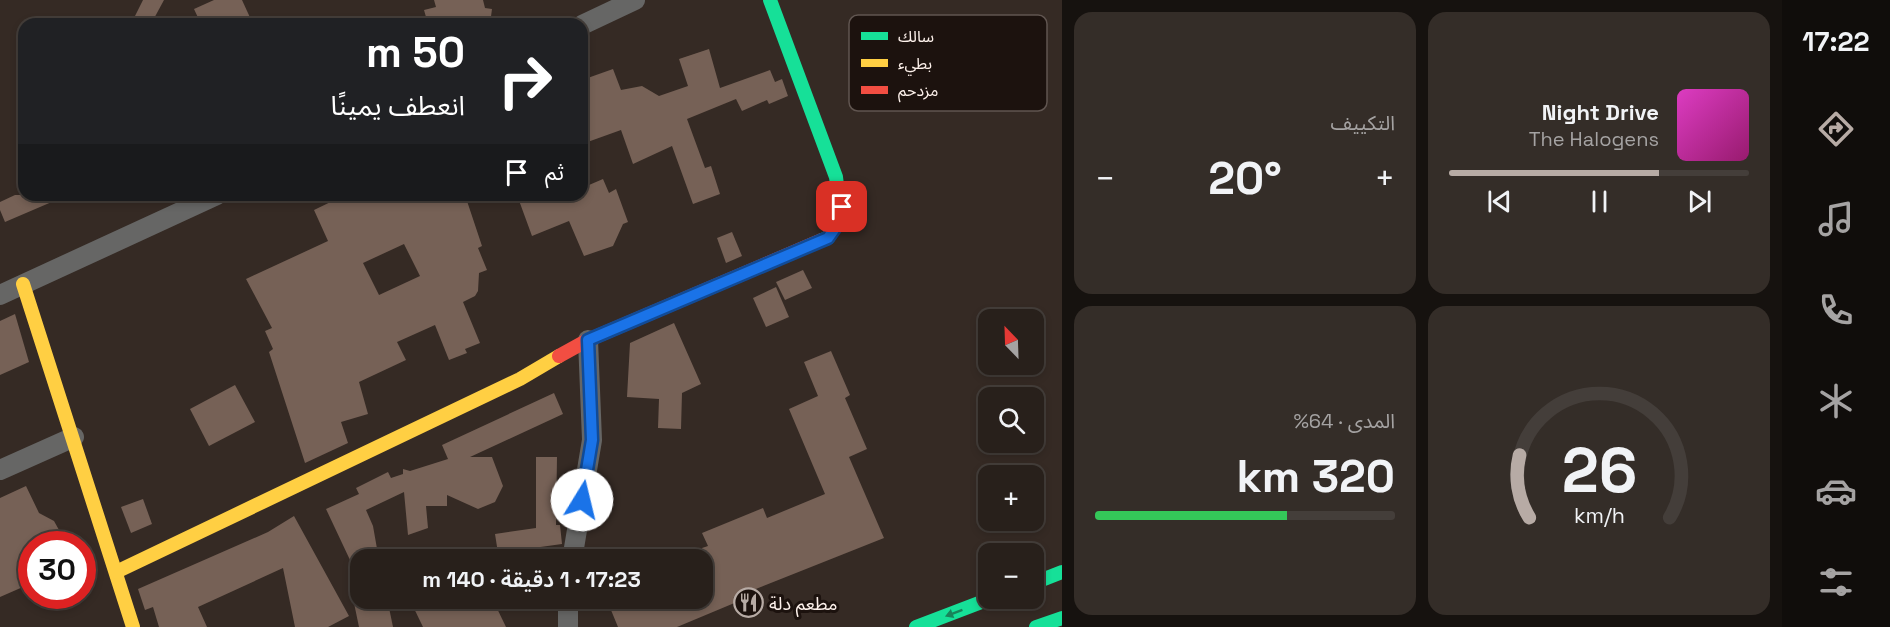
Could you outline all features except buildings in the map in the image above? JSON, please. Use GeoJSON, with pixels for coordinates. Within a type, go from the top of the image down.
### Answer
{"type":"FeatureCollection","features":[{"type":"Feature","properties":{"kind":"street"},"geometry":{"type":"LineString","coordinates":[[588,22],[635,0]]}},
{"type":"Feature","properties":{"kind":"street"},"geometry":{"type":"LineString","coordinates":[[116,572],[520,379],[588,340],[828,238],[838,224],[842,207],[836,177],[770,0]]}},
{"type":"Feature","properties":{"kind":"street"},"geometry":{"type":"LineString","coordinates":[[0,295],[203,201]]}},
{"type":"Feature","properties":{"kind":"street"},"geometry":{"type":"LineString","coordinates":[[23,284],[74,437],[133,627]]}},
{"type":"Feature","properties":{"kind":"street"},"geometry":{"type":"LineString","coordinates":[[574,549],[592,440],[588,340]]}},
{"type":"Feature","properties":{"kind":"street"},"geometry":{"type":"LineString","coordinates":[[0,470],[74,437]]}},
{"type":"Feature","properties":{"kind":"street"},"geometry":{"type":"LineString","coordinates":[[1044,579],[1062,572]]}},
{"type":"Feature","properties":{"kind":"street"},"geometry":{"type":"LineString","coordinates":[[916,627],[978,603]]}},
{"type":"Feature","properties":{"kind":"street"},"geometry":{"type":"LineString","coordinates":[[568,609],[568,627]]}},
{"type":"Feature","properties":{"kind":"street"},"geometry":{"type":"LineString","coordinates":[[1036,627],[1062,618]]}},
{"type":"Feature","properties":{"kind":"traffic: fast"},"geometry":{"type":"LineString","coordinates":[[770,0],[836,177],[840,209],[828,238],[822,240]]}},
{"type":"Feature","properties":{"kind":"traffic: fast"},"geometry":{"type":"LineString","coordinates":[[1044,579],[1062,572]]}},
{"type":"Feature","properties":{"kind":"traffic: fast"},"geometry":{"type":"LineString","coordinates":[[916,627],[978,603]]}},
{"type":"Feature","properties":{"kind":"traffic: fast"},"geometry":{"type":"LineString","coordinates":[[1036,627],[1062,618]]}},
{"type":"Feature","properties":{"kind":"traffic: slow"},"geometry":{"type":"LineString","coordinates":[[23,284],[133,627]]}},
{"type":"Feature","properties":{"kind":"traffic: slow"},"geometry":{"type":"LineString","coordinates":[[116,572],[520,379],[559,356]]}},
{"type":"Feature","properties":{"kind":"traffic: jam"},"geometry":{"type":"LineString","coordinates":[[559,356],[588,340],[822,240]]}},
{"type":"Feature","properties":{"kind":"place","name":"مطعم دلة"},"geometry":{"type":"Point","coordinates":[748,603]}},
{"type":"Feature","properties":{"kind":"route"},"geometry":{"type":"LineString","coordinates":[[582,500],[592,440],[588,340],[828,238],[838,224],[842,207]]}}]}
